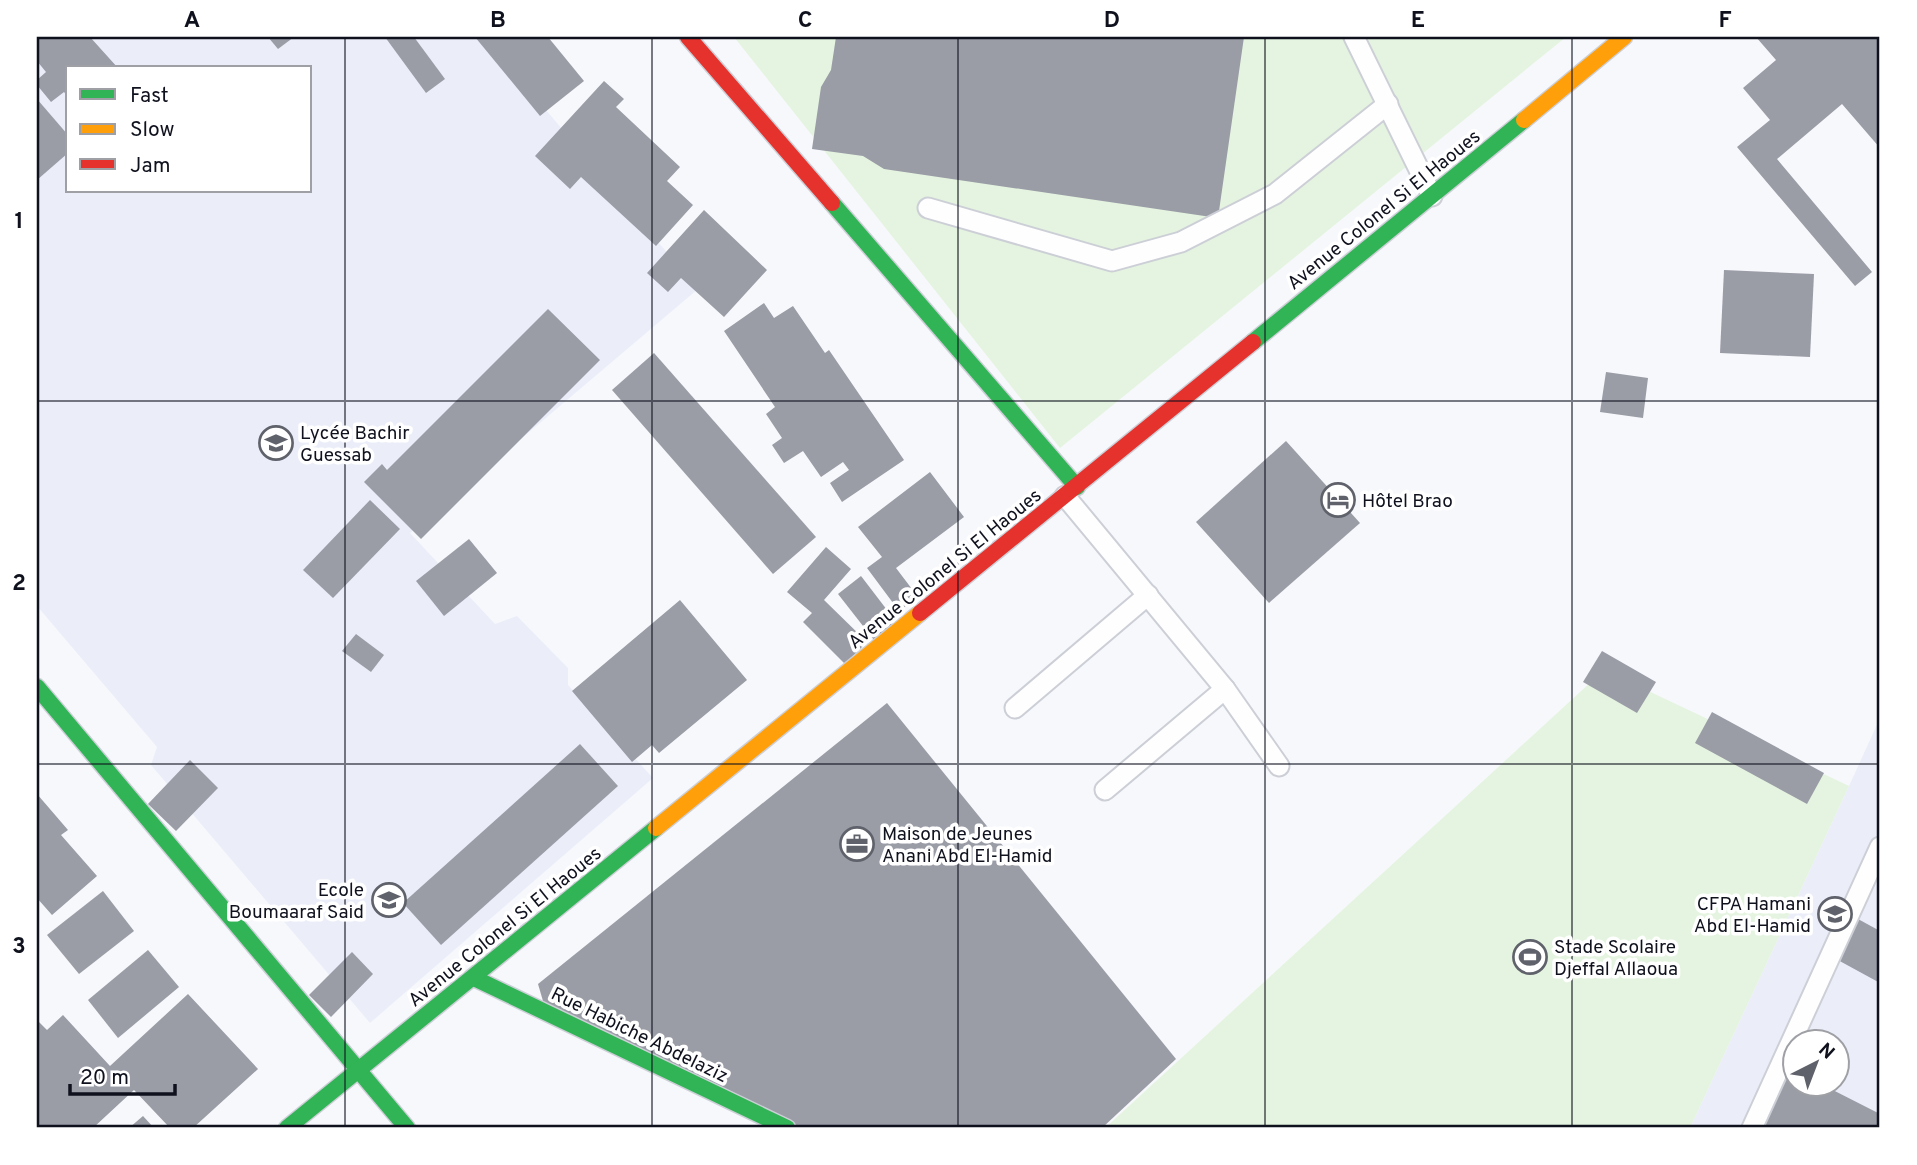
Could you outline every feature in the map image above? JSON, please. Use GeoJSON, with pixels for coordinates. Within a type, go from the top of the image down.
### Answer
{"type":"FeatureCollection","features":[{"type":"Feature","properties":{"kind":"main road"},"geometry":{"type":"LineString","coordinates":[[688,37],[1071,491]]}},
{"type":"Feature","properties":{"kind":"main road","name":"Avenue Colonel Si El Haoues"},"geometry":{"type":"LineString","coordinates":[[287,1128],[359,1072],[1624,37]]}},
{"type":"Feature","properties":{"kind":"main road"},"geometry":{"type":"LineString","coordinates":[[37,687],[407,1128]]}},
{"type":"Feature","properties":{"kind":"main road","name":"Rue Habiche Abdelaziz"},"geometry":{"type":"LineString","coordinates":[[474,978],[787,1128]]}},
{"type":"Feature","properties":{"kind":"lane"},"geometry":{"type":"LineString","coordinates":[[1354,37],[1432,196]]}},
{"type":"Feature","properties":{"kind":"lane"},"geometry":{"type":"LineString","coordinates":[[928,208],[1112,261],[1181,242],[1275,194],[1388,104]]}},
{"type":"Feature","properties":{"kind":"lane"},"geometry":{"type":"LineString","coordinates":[[1071,491],[1148,595],[1225,689],[1279,766]]}},
{"type":"Feature","properties":{"kind":"lane"},"geometry":{"type":"LineString","coordinates":[[1016,708],[1148,595]]}},
{"type":"Feature","properties":{"kind":"lane"},"geometry":{"type":"LineString","coordinates":[[1105,790],[1225,689]]}},
{"type":"Feature","properties":{"kind":"lane"},"geometry":{"type":"LineString","coordinates":[[1752,1128],[1880,847]]}},
{"type":"Feature","properties":{"kind":"shaded area","name":"Lycée Bachir Guessab"},"geometry":{"type":"Polygon","coordinates":[[[37,37],[484,37],[698,289],[410,533],[495,624],[517,616],[568,668],[568,685],[653,778],[370,1023],[151,765],[157,747],[37,606],[37,37]]]}},
{"type":"Feature","properties":{"kind":"shaded area","name":"CFPA Hamani Abd El-Hamid"},"geometry":{"type":"Polygon","coordinates":[[[1880,718],[1880,1128],[1690,1128],[1880,718]]]}},
{"type":"Feature","properties":{"kind":"green space"},"geometry":{"type":"Polygon","coordinates":[[[734,37],[1566,37],[1060,448],[734,37]]]}},
{"type":"Feature","properties":{"kind":"green space","name":"Stade Scolaire Djeffal Allaoua"},"geometry":{"type":"Polygon","coordinates":[[[1604,670],[1849,786],[1690,1128],[1105,1128],[1604,670]]]}},
{"type":"Feature","properties":{"kind":"building"},"geometry":{"type":"Polygon","coordinates":[[[37,37],[90,37],[116,66],[66,66],[66,94],[64,92],[51,102],[37,85],[37,80],[46,72],[37,61],[37,37]]]}},
{"type":"Feature","properties":{"kind":"building"},"geometry":{"type":"Polygon","coordinates":[[[268,37],[294,37],[278,49],[268,37]]]}},
{"type":"Feature","properties":{"kind":"building"},"geometry":{"type":"Polygon","coordinates":[[[385,37],[414,37],[445,79],[426,93],[385,37]]]}},
{"type":"Feature","properties":{"kind":"building"},"geometry":{"type":"Polygon","coordinates":[[[475,37],[548,37],[584,81],[540,116],[475,37]]]}},
{"type":"Feature","properties":{"kind":"building"},"geometry":{"type":"Polygon","coordinates":[[[836,37],[1244,37],[1218,218],[884,169],[863,156],[812,149],[821,87],[831,70],[836,37]]]}},
{"type":"Feature","properties":{"kind":"building"},"geometry":{"type":"Polygon","coordinates":[[[1756,37],[1880,37],[1880,148],[1842,104],[1777,159],[1872,272],[1855,286],[1737,147],[1770,120],[1743,88],[1776,60],[1756,37]]]}},
{"type":"Feature","properties":{"kind":"building"},"geometry":{"type":"Polygon","coordinates":[[[604,81],[624,99],[616,107],[680,167],[667,181],[693,205],[656,246],[581,177],[570,189],[535,156],[604,81]]]}},
{"type":"Feature","properties":{"kind":"building"},"geometry":{"type":"Polygon","coordinates":[[[37,99],[66,133],[66,155],[37,180],[37,99]]]}},
{"type":"Feature","properties":{"kind":"building"},"geometry":{"type":"Polygon","coordinates":[[[704,210],[767,270],[724,317],[681,278],[668,292],[647,273],[704,210]]]}},
{"type":"Feature","properties":{"kind":"building"},"geometry":{"type":"Polygon","coordinates":[[[1724,270],[1814,274],[1810,357],[1720,353],[1724,270]]]}},
{"type":"Feature","properties":{"kind":"building"},"geometry":{"type":"Polygon","coordinates":[[[764,303],[774,318],[793,306],[825,353],[829,350],[904,460],[842,502],[830,483],[849,470],[843,462],[821,477],[803,451],[784,463],[772,445],[782,438],[766,414],[775,407],[724,331],[764,303]]]}},
{"type":"Feature","properties":{"kind":"building"},"geometry":{"type":"Polygon","coordinates":[[[548,309],[600,360],[421,539],[364,482],[382,464],[387,470],[548,309]]]}},
{"type":"Feature","properties":{"kind":"building"},"geometry":{"type":"Polygon","coordinates":[[[654,353],[816,537],[773,574],[612,390],[654,353]]]}},
{"type":"Feature","properties":{"kind":"building"},"geometry":{"type":"Polygon","coordinates":[[[1606,372],[1648,378],[1643,418],[1600,412],[1606,372]]]}},
{"type":"Feature","properties":{"kind":"building"},"geometry":{"type":"Polygon","coordinates":[[[1286,441],[1360,523],[1269,603],[1196,522],[1286,441]]]}},
{"type":"Feature","properties":{"kind":"building"},"geometry":{"type":"Polygon","coordinates":[[[930,472],[964,517],[896,568],[918,597],[899,611],[867,568],[882,557],[858,527],[930,472]]]}},
{"type":"Feature","properties":{"kind":"building"},"geometry":{"type":"Polygon","coordinates":[[[370,500],[400,529],[333,598],[303,570],[370,500]]]}},
{"type":"Feature","properties":{"kind":"building"},"geometry":{"type":"Polygon","coordinates":[[[469,539],[497,573],[444,616],[416,581],[469,539]]]}},
{"type":"Feature","properties":{"kind":"building"},"geometry":{"type":"Polygon","coordinates":[[[826,547],[851,569],[824,600],[867,642],[845,664],[803,622],[812,613],[787,592],[826,547]]]}},
{"type":"Feature","properties":{"kind":"building"},"geometry":{"type":"Polygon","coordinates":[[[861,576],[897,623],[874,640],[838,594],[861,576]]]}},
{"type":"Feature","properties":{"kind":"building"},"geometry":{"type":"Polygon","coordinates":[[[680,600],[747,680],[659,753],[652,745],[632,762],[572,691],[680,600]]]}},
{"type":"Feature","properties":{"kind":"building"},"geometry":{"type":"Polygon","coordinates":[[[356,634],[384,655],[371,672],[342,651],[356,634]]]}},
{"type":"Feature","properties":{"kind":"building"},"geometry":{"type":"Polygon","coordinates":[[[1602,651],[1656,682],[1637,713],[1583,682],[1602,651]]]}},
{"type":"Feature","properties":{"kind":"building","name":"Maison de Jeunes Anani Abd El-Hamid"},"geometry":{"type":"Polygon","coordinates":[[[887,703],[1176,1059],[1102,1128],[779,1128],[548,1018],[538,984],[887,703]]]}},
{"type":"Feature","properties":{"kind":"building"},"geometry":{"type":"Polygon","coordinates":[[[1712,712],[1824,773],[1807,804],[1695,743],[1712,712]]]}},
{"type":"Feature","properties":{"kind":"building"},"geometry":{"type":"Polygon","coordinates":[[[580,744],[618,786],[441,945],[403,903],[580,744]]]}},
{"type":"Feature","properties":{"kind":"building"},"geometry":{"type":"Polygon","coordinates":[[[190,760],[218,788],[176,831],[148,804],[190,760]]]}},
{"type":"Feature","properties":{"kind":"building"},"geometry":{"type":"Polygon","coordinates":[[[37,794],[68,830],[61,835],[97,876],[52,915],[37,898],[37,794]]]}},
{"type":"Feature","properties":{"kind":"building"},"geometry":{"type":"Polygon","coordinates":[[[103,891],[134,931],[79,974],[47,935],[103,891]]]}},
{"type":"Feature","properties":{"kind":"building"},"geometry":{"type":"Polygon","coordinates":[[[1858,919],[1880,931],[1880,983],[1836,959],[1858,919]]]}},
{"type":"Feature","properties":{"kind":"building"},"geometry":{"type":"Polygon","coordinates":[[[148,950],[179,987],[118,1038],[88,1000],[148,950]]]}},
{"type":"Feature","properties":{"kind":"building"},"geometry":{"type":"Polygon","coordinates":[[[352,952],[373,974],[331,1017],[309,995],[352,952]]]}},
{"type":"Feature","properties":{"kind":"building"},"geometry":{"type":"Polygon","coordinates":[[[188,994],[258,1069],[193,1128],[170,1128],[134,1090],[93,1128],[37,1127],[38,1021],[47,1030],[63,1015],[110,1066],[188,994]]]}},
{"type":"Feature","properties":{"kind":"building"},"geometry":{"type":"Polygon","coordinates":[[[1780,1085],[1780,1098],[1849,1098],[1880,1114],[1880,1128],[1759,1128],[1780,1085]]]}},
{"type":"Feature","properties":{"kind":"building"},"geometry":{"type":"Polygon","coordinates":[[[143,1116],[154,1128],[129,1128],[143,1116]]]}},
{"type":"Feature","properties":{"kind":"traffic: fast"},"geometry":{"type":"LineString","coordinates":[[1253,342],[1524,120]]}},
{"type":"Feature","properties":{"kind":"traffic: fast"},"geometry":{"type":"LineString","coordinates":[[832,203],[1077,487]]}},
{"type":"Feature","properties":{"kind":"traffic: fast"},"geometry":{"type":"LineString","coordinates":[[37,687],[407,1128]]}},
{"type":"Feature","properties":{"kind":"traffic: fast"},"geometry":{"type":"LineString","coordinates":[[287,1128],[656,828]]}},
{"type":"Feature","properties":{"kind":"traffic: fast"},"geometry":{"type":"LineString","coordinates":[[474,978],[787,1128]]}},
{"type":"Feature","properties":{"kind":"traffic: slow"},"geometry":{"type":"LineString","coordinates":[[1524,120],[1624,37]]}},
{"type":"Feature","properties":{"kind":"traffic: slow"},"geometry":{"type":"LineString","coordinates":[[656,828],[920,613]]}},
{"type":"Feature","properties":{"kind":"traffic: jam"},"geometry":{"type":"LineString","coordinates":[[688,37],[832,203]]}},
{"type":"Feature","properties":{"kind":"traffic: jam"},"geometry":{"type":"LineString","coordinates":[[920,613],[1253,342]]}},
{"type":"Feature","properties":{"kind":"place","name":"Lycée Bachir Guessab"},"geometry":{"type":"Point","coordinates":[276,443]}},
{"type":"Feature","properties":{"kind":"place","name":"Hôtel Brao"},"geometry":{"type":"Point","coordinates":[1338,500]}},
{"type":"Feature","properties":{"kind":"place","name":"Maison de Jeunes Anani Abd El-Hamid"},"geometry":{"type":"Point","coordinates":[857,844]}},
{"type":"Feature","properties":{"kind":"place","name":"Ecole Boumaaraf Said"},"geometry":{"type":"Point","coordinates":[389,900]}},
{"type":"Feature","properties":{"kind":"place","name":"CFPA Hamani Abd El-Hamid"},"geometry":{"type":"Point","coordinates":[1835,914]}},
{"type":"Feature","properties":{"kind":"place","name":"Stade Scolaire Djeffal Allaoua"},"geometry":{"type":"Point","coordinates":[1530,957]}}]}
